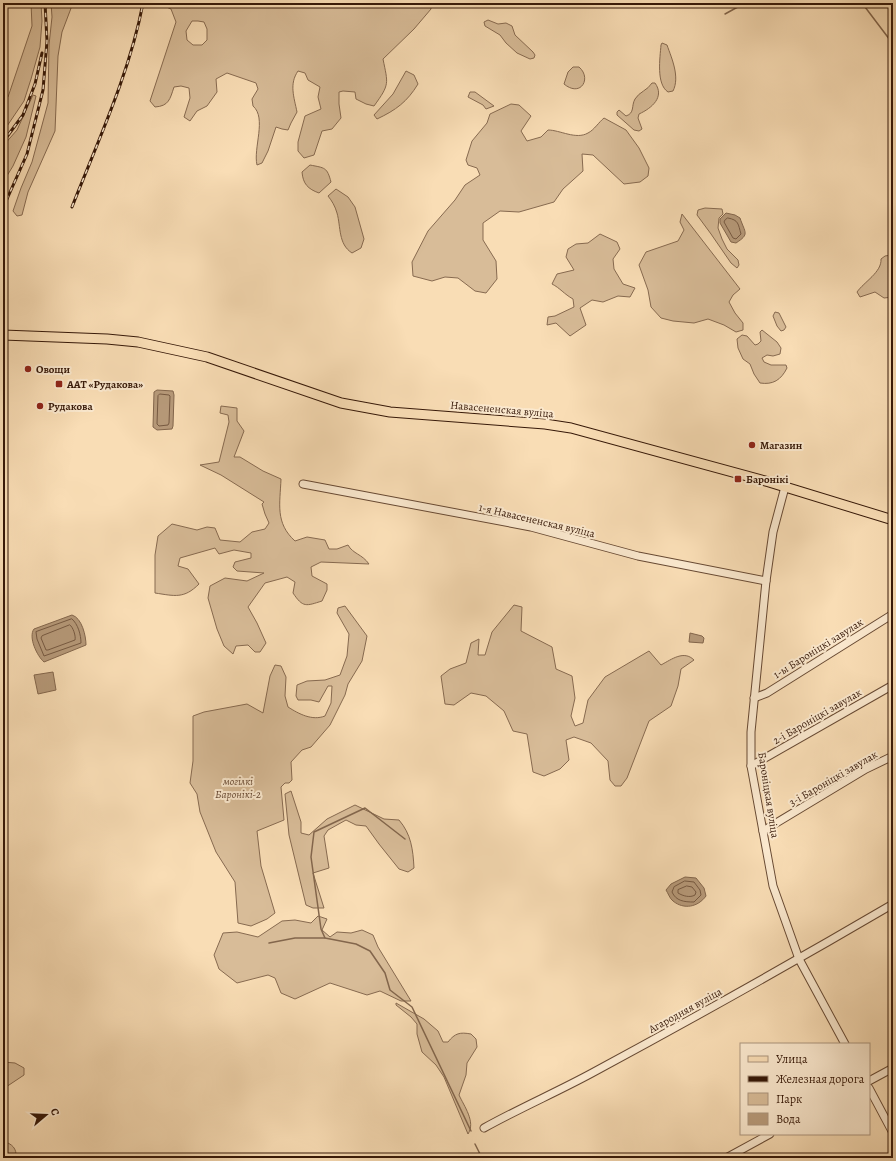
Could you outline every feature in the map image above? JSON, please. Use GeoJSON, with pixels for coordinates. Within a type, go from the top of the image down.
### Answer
{"type":"FeatureCollection","features":[{"type":"Feature","properties":{"kind":"main road","name":"Навасененская вуліца"},"geometry":{"type":"LineString","coordinates":[[3,336],[14,335],[107,339],[138,342],[207,357],[341,403],[390,412],[545,424],[571,428],[652,449],[893,520]]}},
{"type":"Feature","properties":{"kind":"street","name":"1-я Навасененская вуліца"},"geometry":{"type":"LineString","coordinates":[[303,484],[531,527],[638,556],[766,581]]}},
{"type":"Feature","properties":{"kind":"street","name":"Бароніцкая вуліца"},"geometry":{"type":"LineString","coordinates":[[785,487],[773,532],[766,581],[751,732],[751,766],[773,886],[799,959],[844,1043]]}},
{"type":"Feature","properties":{"kind":"street","name":"1-ы Бароніцкі завулак"},"geometry":{"type":"LineString","coordinates":[[754,698],[768,693],[893,614]]}},
{"type":"Feature","properties":{"kind":"street","name":"2-і Бароніцкі завулак"},"geometry":{"type":"LineString","coordinates":[[751,766],[893,685]]}},
{"type":"Feature","properties":{"kind":"street","name":"3-і Бароніцкі завулак"},"geometry":{"type":"LineString","coordinates":[[763,832],[860,773],[893,756]]}},
{"type":"Feature","properties":{"kind":"street","name":"Агародняя вуліца"},"geometry":{"type":"LineString","coordinates":[[484,1128],[572,1084],[799,959],[893,904]]}},
{"type":"Feature","properties":{"kind":"street"},"geometry":{"type":"LineString","coordinates":[[870,1080],[893,1068]]}},
{"type":"Feature","properties":{"kind":"street"},"geometry":{"type":"LineString","coordinates":[[870,1090],[893,1133]]}},
{"type":"Feature","properties":{"kind":"street"},"geometry":{"type":"LineString","coordinates":[[726,1158],[768,1135]]}},
{"type":"Feature","properties":{"kind":"green space"},"geometry":{"type":"Polygon","coordinates":[[[31,3],[41,3],[42,21],[40,47],[24,101],[3,132],[3,95],[8,97],[32,26],[31,3]]]}},
{"type":"Feature","properties":{"kind":"green space"},"geometry":{"type":"Polygon","coordinates":[[[51,3],[73,3],[62,32],[58,56],[55,131],[28,192],[22,215],[17,216],[13,211],[32,162],[48,103],[49,45],[52,17],[51,3]]]}},
{"type":"Feature","properties":{"kind":"green space"},"geometry":{"type":"Polygon","coordinates":[[[157,3],[431,3],[431,9],[414,29],[383,59],[387,79],[383,93],[374,106],[356,99],[355,92],[339,92],[341,118],[332,129],[322,131],[314,155],[304,158],[298,151],[298,142],[305,116],[321,109],[318,97],[320,87],[308,80],[305,73],[298,71],[295,76],[293,86],[297,112],[288,130],[276,127],[268,151],[262,163],[257,165],[256,158],[259,118],[257,111],[253,106],[252,99],[258,89],[256,83],[227,73],[216,79],[217,92],[207,106],[197,111],[190,121],[184,117],[190,98],[189,88],[181,86],[174,87],[168,101],[160,106],[155,107],[150,101],[176,22],[171,9],[157,3]],[[192,21],[186,31],[187,40],[193,45],[202,45],[207,40],[207,29],[204,22],[192,21]]]}},
{"type":"Feature","properties":{"kind":"green space"},"geometry":{"type":"Polygon","coordinates":[[[488,20],[498,24],[506,23],[512,26],[515,35],[533,52],[535,55],[534,58],[530,59],[517,53],[500,35],[485,26],[484,22],[488,20]]]}},
{"type":"Feature","properties":{"kind":"green space"},"geometry":{"type":"Polygon","coordinates":[[[662,43],[667,45],[673,62],[676,80],[673,91],[668,92],[664,88],[660,77],[662,43]]]}},
{"type":"Feature","properties":{"kind":"green space"},"geometry":{"type":"Polygon","coordinates":[[[573,67],[579,67],[585,76],[583,85],[580,88],[570,88],[564,84],[568,72],[573,67]]]}},
{"type":"Feature","properties":{"kind":"green space"},"geometry":{"type":"Polygon","coordinates":[[[406,71],[414,75],[418,84],[410,96],[400,105],[377,119],[374,115],[393,94],[406,71]]]}},
{"type":"Feature","properties":{"kind":"green space"},"geometry":{"type":"Polygon","coordinates":[[[652,83],[655,83],[658,88],[658,97],[656,102],[639,114],[638,118],[642,129],[639,131],[634,130],[617,115],[617,112],[619,110],[626,116],[629,115],[637,97],[652,83]]]}},
{"type":"Feature","properties":{"kind":"green space"},"geometry":{"type":"Polygon","coordinates":[[[470,92],[475,92],[494,106],[486,109],[483,105],[468,97],[470,92]]]}},
{"type":"Feature","properties":{"kind":"green space"},"geometry":{"type":"Polygon","coordinates":[[[33,95],[36,96],[26,137],[13,166],[5,179],[3,179],[3,146],[17,130],[33,95]]]}},
{"type":"Feature","properties":{"kind":"green space"},"geometry":{"type":"Polygon","coordinates":[[[511,104],[519,105],[531,116],[521,131],[527,141],[541,137],[548,130],[573,135],[583,135],[592,130],[604,118],[626,130],[639,148],[649,168],[648,176],[640,182],[624,184],[593,155],[582,154],[583,171],[563,189],[554,202],[519,212],[500,211],[483,223],[483,240],[496,261],[497,279],[486,293],[475,291],[458,278],[445,277],[432,281],[413,276],[412,262],[428,231],[455,200],[465,185],[480,175],[477,168],[468,165],[466,160],[472,141],[487,123],[490,114],[511,104]]]}},
{"type":"Feature","properties":{"kind":"green space"},"geometry":{"type":"Polygon","coordinates":[[[310,165],[325,169],[330,177],[331,182],[319,193],[309,188],[304,180],[302,172],[310,165]]]}},
{"type":"Feature","properties":{"kind":"green space"},"geometry":{"type":"Polygon","coordinates":[[[336,189],[348,197],[355,207],[364,239],[361,248],[352,253],[344,245],[336,210],[328,196],[336,189]]]}},
{"type":"Feature","properties":{"kind":"green space"},"geometry":{"type":"Polygon","coordinates":[[[705,208],[722,209],[723,214],[719,218],[718,228],[727,249],[738,260],[739,265],[737,268],[731,263],[697,215],[698,210],[705,208]]]}},
{"type":"Feature","properties":{"kind":"green space"},"geometry":{"type":"Polygon","coordinates":[[[682,214],[740,289],[733,295],[729,302],[743,323],[743,330],[736,332],[724,325],[708,319],[694,323],[661,318],[651,307],[648,290],[639,265],[646,252],[678,241],[684,230],[680,222],[682,214]]]}},
{"type":"Feature","properties":{"kind":"green space"},"geometry":{"type":"Polygon","coordinates":[[[600,234],[617,242],[620,249],[613,259],[614,269],[623,284],[635,288],[630,297],[618,296],[603,302],[592,300],[580,308],[586,325],[570,336],[556,323],[547,325],[548,317],[555,316],[574,307],[573,299],[552,284],[557,274],[574,270],[566,257],[568,249],[576,244],[588,243],[600,234]]]}},
{"type":"Feature","properties":{"kind":"green space"},"geometry":{"type":"Polygon","coordinates":[[[893,253],[893,297],[884,298],[875,292],[860,297],[857,292],[876,273],[881,264],[881,259],[893,253]]]}},
{"type":"Feature","properties":{"kind":"green space"},"geometry":{"type":"Polygon","coordinates":[[[775,312],[779,313],[786,327],[784,330],[781,331],[777,326],[773,316],[775,312]]]}},
{"type":"Feature","properties":{"kind":"green space"},"geometry":{"type":"Polygon","coordinates":[[[762,330],[777,342],[781,348],[780,354],[773,356],[767,355],[762,358],[764,362],[771,365],[786,365],[787,368],[779,379],[769,383],[760,383],[750,364],[743,359],[738,348],[737,339],[742,335],[747,336],[755,345],[758,344],[761,341],[760,332],[762,330]]]}},
{"type":"Feature","properties":{"kind":"green space"},"geometry":{"type":"Polygon","coordinates":[[[221,406],[237,408],[237,421],[244,431],[234,457],[240,457],[263,471],[281,479],[280,513],[284,527],[295,541],[307,537],[325,540],[329,549],[337,549],[348,545],[369,564],[321,562],[311,567],[312,576],[327,584],[327,590],[322,601],[308,605],[302,603],[293,593],[295,582],[287,577],[265,583],[248,607],[266,643],[260,652],[255,652],[248,645],[236,646],[233,654],[224,646],[217,629],[208,598],[210,586],[225,578],[247,581],[264,573],[237,571],[233,567],[235,562],[251,558],[251,553],[234,550],[219,554],[215,548],[180,558],[178,566],[188,569],[199,584],[194,589],[184,594],[168,595],[155,593],[155,555],[158,536],[172,524],[197,530],[207,527],[215,528],[220,540],[240,542],[252,532],[265,529],[269,523],[262,504],[264,502],[221,475],[200,465],[219,462],[229,422],[228,415],[220,413],[221,406]]]}},
{"type":"Feature","properties":{"kind":"green space"},"geometry":{"type":"Polygon","coordinates":[[[514,605],[522,607],[521,631],[552,647],[556,669],[572,676],[575,698],[571,716],[575,726],[583,723],[588,700],[605,677],[649,651],[661,665],[678,656],[690,657],[694,660],[681,669],[678,686],[671,706],[649,721],[627,778],[621,786],[615,786],[610,780],[608,761],[591,743],[574,737],[566,740],[569,760],[560,769],[544,776],[533,772],[527,734],[513,731],[504,711],[486,696],[471,693],[454,705],[445,704],[441,676],[450,669],[466,663],[471,643],[479,639],[478,655],[485,655],[492,632],[514,605]]]}},
{"type":"Feature","properties":{"kind":"green space","name":"могілкі Баронікі-2"},"geometry":{"type":"Polygon","coordinates":[[[345,606],[367,636],[362,661],[348,684],[345,695],[330,725],[311,747],[302,750],[291,762],[292,780],[289,783],[285,783],[281,787],[284,820],[257,831],[261,866],[275,913],[267,919],[251,926],[238,923],[235,882],[216,852],[200,812],[197,794],[190,783],[193,761],[193,716],[204,712],[247,704],[263,713],[270,676],[275,665],[281,666],[286,677],[285,696],[288,707],[310,717],[315,718],[325,716],[331,703],[332,686],[328,686],[319,702],[311,700],[298,700],[296,696],[297,685],[307,681],[325,680],[340,675],[347,656],[349,634],[337,613],[338,608],[345,606]]]}},
{"type":"Feature","properties":{"kind":"green space"},"geometry":{"type":"Polygon","coordinates":[[[291,791],[301,822],[301,833],[309,835],[327,819],[355,805],[384,819],[399,820],[411,842],[414,868],[408,872],[399,869],[366,826],[356,825],[346,820],[328,830],[324,836],[329,868],[313,873],[324,908],[313,908],[306,905],[289,835],[285,794],[291,791]]]}},
{"type":"Feature","properties":{"kind":"green space"},"geometry":{"type":"Polygon","coordinates":[[[318,916],[327,919],[322,930],[330,937],[337,932],[351,933],[362,930],[373,935],[378,947],[411,1001],[401,1001],[380,991],[367,995],[330,983],[295,999],[281,993],[275,978],[268,975],[237,983],[219,969],[214,955],[223,933],[237,932],[258,937],[282,921],[295,920],[311,923],[318,916]]]}},
{"type":"Feature","properties":{"kind":"green space"},"geometry":{"type":"Polygon","coordinates":[[[396,1003],[424,1019],[438,1031],[443,1042],[448,1042],[455,1035],[461,1033],[471,1034],[476,1039],[477,1047],[467,1063],[466,1075],[459,1095],[470,1119],[471,1124],[468,1134],[444,1077],[436,1065],[422,1052],[417,1034],[417,1024],[396,1005],[396,1003]]]}},
{"type":"Feature","properties":{"kind":"green space"},"geometry":{"type":"Polygon","coordinates":[[[3,1062],[15,1063],[24,1068],[24,1075],[6,1087],[6,1102],[3,1108],[3,1062]]]}},
{"type":"Feature","properties":{"kind":"green space"},"geometry":{"type":"Polygon","coordinates":[[[3,1141],[15,1149],[16,1158],[3,1158],[3,1141]]]}},
{"type":"Feature","properties":{"kind":"water"},"geometry":{"type":"Polygon","coordinates":[[[726,213],[740,218],[745,230],[745,235],[736,243],[731,242],[720,223],[720,219],[726,213]]]}},
{"type":"Feature","properties":{"kind":"water"},"geometry":{"type":"Polygon","coordinates":[[[157,390],[173,391],[172,429],[157,430],[153,427],[154,392],[157,390]]]}},
{"type":"Feature","properties":{"kind":"water"},"geometry":{"type":"Polygon","coordinates":[[[72,615],[81,623],[86,645],[44,662],[34,646],[32,632],[34,629],[72,615]]]}},
{"type":"Feature","properties":{"kind":"water"},"geometry":{"type":"Polygon","coordinates":[[[690,633],[702,636],[704,638],[703,643],[689,642],[690,633]]]}},
{"type":"Feature","properties":{"kind":"water"},"geometry":{"type":"Polygon","coordinates":[[[53,672],[56,690],[38,694],[34,675],[53,672]]]}},
{"type":"Feature","properties":{"kind":"water"},"geometry":{"type":"Polygon","coordinates":[[[685,877],[696,878],[704,888],[706,896],[695,905],[682,906],[677,904],[671,899],[666,890],[671,884],[685,877]]]}},
{"type":"Feature","properties":{"kind":"waterway"},"geometry":{"type":"LineString","coordinates":[[725,14],[745,3]]}},
{"type":"Feature","properties":{"kind":"waterway"},"geometry":{"type":"LineString","coordinates":[[862,3],[893,44]]}},
{"type":"Feature","properties":{"kind":"waterway"},"geometry":{"type":"LineString","coordinates":[[405,839],[365,808],[314,832],[311,857],[321,929],[325,938],[356,944],[370,951],[385,973],[390,990],[412,1007],[471,1131]]}},
{"type":"Feature","properties":{"kind":"waterway"},"geometry":{"type":"LineString","coordinates":[[269,943],[295,938],[325,938]]}},
{"type":"Feature","properties":{"kind":"waterway"},"geometry":{"type":"LineString","coordinates":[[475,1144],[482,1158]]}},
{"type":"Feature","properties":{"kind":"railway"},"geometry":{"type":"LineString","coordinates":[[3,208],[27,154],[43,90],[47,41],[45,3]]}},
{"type":"Feature","properties":{"kind":"railway"},"geometry":{"type":"LineString","coordinates":[[72,207],[122,80],[143,3]]}},
{"type":"Feature","properties":{"kind":"railway"},"geometry":{"type":"LineString","coordinates":[[3,142],[23,115],[35,84],[42,53]]}},
{"type":"Feature","properties":{"kind":"place","name":"Овощи"},"geometry":{"type":"Point","coordinates":[28,369]}},
{"type":"Feature","properties":{"kind":"place","name":"ААТ «Рудакова»"},"geometry":{"type":"Point","coordinates":[59,384]}},
{"type":"Feature","properties":{"kind":"place","name":"Рудакова"},"geometry":{"type":"Point","coordinates":[40,406]}},
{"type":"Feature","properties":{"kind":"place","name":"Магазин"},"geometry":{"type":"Point","coordinates":[752,445]}},
{"type":"Feature","properties":{"kind":"place","name":"Баронікі"},"geometry":{"type":"Point","coordinates":[738,479]}}]}
